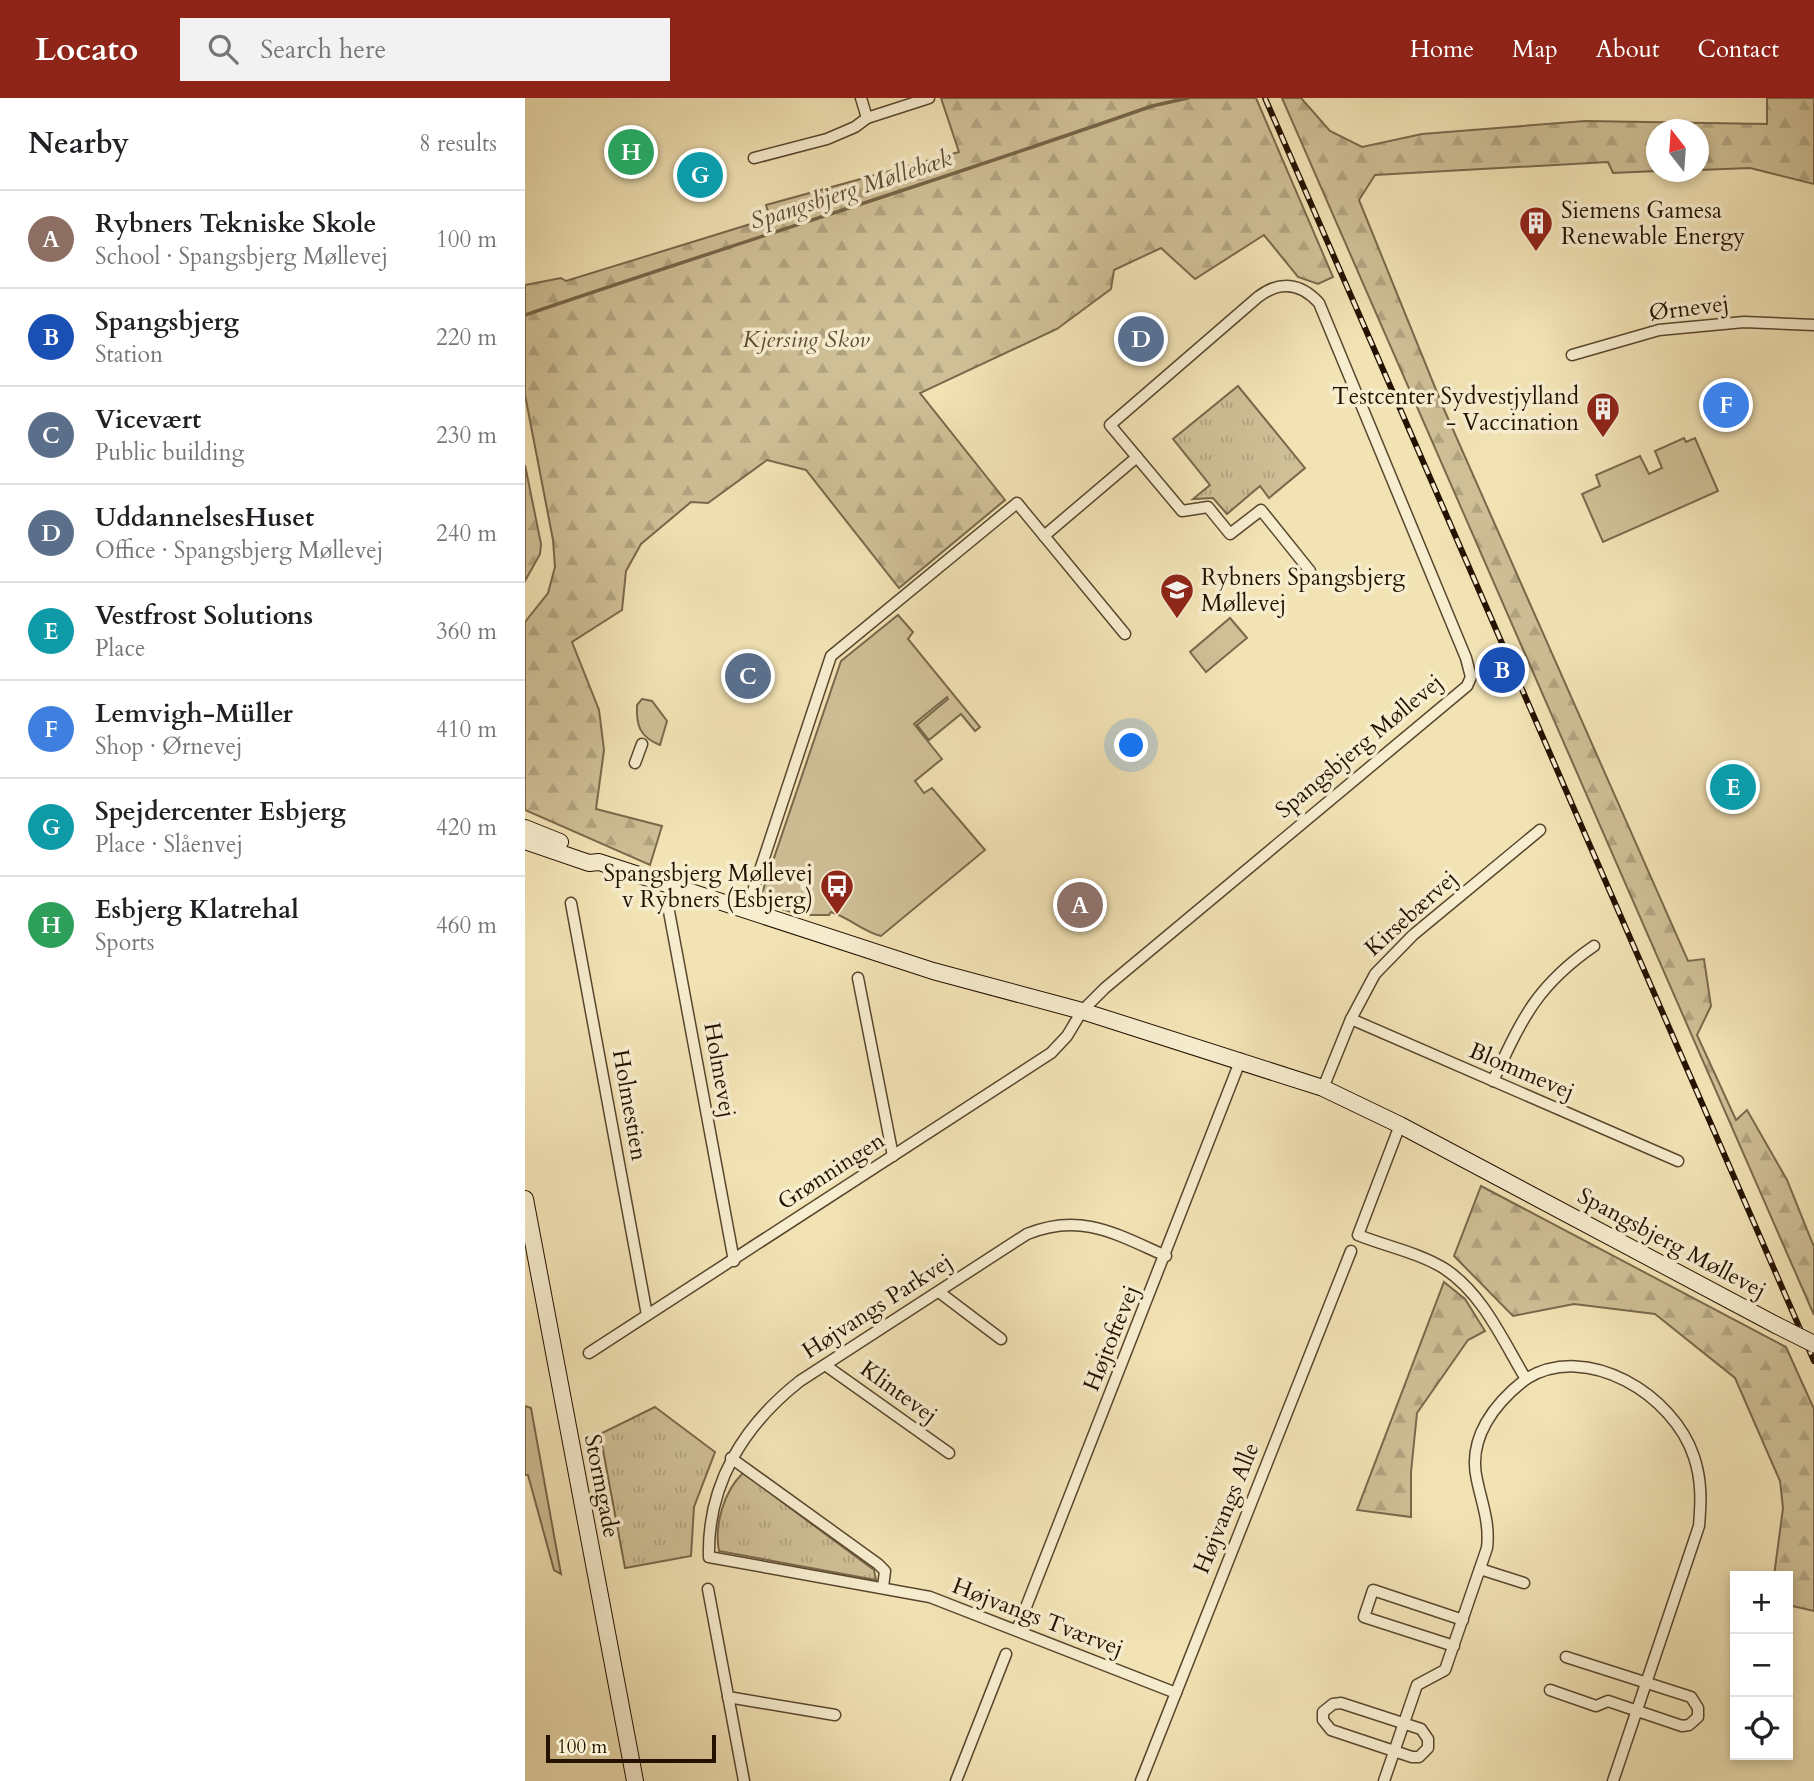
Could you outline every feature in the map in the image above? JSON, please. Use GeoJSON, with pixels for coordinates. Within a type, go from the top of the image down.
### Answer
{"type":"FeatureCollection","features":[{"type":"Feature","properties":{"kind":"street"},"geometry":{"type":"LineString","coordinates":[[861,98],[867,118]]}},
{"type":"Feature","properties":{"kind":"street"},"geometry":{"type":"LineString","coordinates":[[754,158],[827,139],[855,127],[867,118],[929,98]]}},
{"type":"Feature","properties":{"kind":"street","name":"Spangsbjerg Møllevej"},"geometry":{"type":"LineString","coordinates":[[1081,1011],[1460,692],[1471,677],[1319,303],[1308,291],[1287,284],[1271,287],[1110,425],[1182,511],[1208,507],[1230,534],[1261,510],[1310,571]]}},
{"type":"Feature","properties":{"kind":"street","name":"Ørnevej"},"geometry":{"type":"LineString","coordinates":[[1572,355],[1659,330],[1744,322],[1814,325]]}},
{"type":"Feature","properties":{"kind":"street"},"geometry":{"type":"LineString","coordinates":[[1044,536],[1137,457]]}},
{"type":"Feature","properties":{"kind":"street"},"geometry":{"type":"LineString","coordinates":[[746,912],[831,656],[1017,503],[1125,634]]}},
{"type":"Feature","properties":{"kind":"street"},"geometry":{"type":"LineString","coordinates":[[635,763],[642,744]]}},
{"type":"Feature","properties":{"kind":"street","name":"Spangsbjerg Møllevej"},"geometry":{"type":"LineString","coordinates":[[525,828],[591,855],[599,862],[746,912],[933,971],[1081,1011],[1241,1059],[1323,1088],[1400,1125],[1814,1344]]}},
{"type":"Feature","properties":{"kind":"street","name":"Kirsebærvej"},"geometry":{"type":"LineString","coordinates":[[1323,1088],[1351,1019],[1375,974],[1413,935],[1540,830]]}},
{"type":"Feature","properties":{"kind":"street","name":"Spangsbjerg Møllevej"},"geometry":{"type":"LineString","coordinates":[[525,841],[589,863],[599,862]]}},
{"type":"Feature","properties":{"kind":"street","name":"Holmevej"},"geometry":{"type":"LineString","coordinates":[[670,886],[668,906],[734,1261]]}},
{"type":"Feature","properties":{"kind":"street","name":"Holmestien"},"geometry":{"type":"LineString","coordinates":[[571,903],[647,1315]]}},
{"type":"Feature","properties":{"kind":"street"},"geometry":{"type":"LineString","coordinates":[[1493,1081],[1522,1018],[1562,968],[1594,946]]}},
{"type":"Feature","properties":{"kind":"street"},"geometry":{"type":"LineString","coordinates":[[858,978],[893,1156]]}},
{"type":"Feature","properties":{"kind":"street","name":"Grønningen"},"geometry":{"type":"LineString","coordinates":[[589,1353],[1051,1053],[1067,1036],[1081,1011]]}},
{"type":"Feature","properties":{"kind":"street","name":"Blommevej"},"geometry":{"type":"LineString","coordinates":[[1351,1019],[1678,1161]]}},
{"type":"Feature","properties":{"kind":"street","name":"Højtoftevej"},"geometry":{"type":"LineString","coordinates":[[1017,1630],[1241,1059]]}},
{"type":"Feature","properties":{"kind":"street"},"geometry":{"type":"LineString","coordinates":[[1400,1125],[1358,1235],[1443,1268],[1465,1286],[1482,1306],[1526,1379]]}},
{"type":"Feature","properties":{"kind":"street","name":"Stormgade"},"geometry":{"type":"LineString","coordinates":[[525,1199],[635,1781]]}},
{"type":"Feature","properties":{"kind":"street","name":"Højvangs Parkvej"},"geometry":{"type":"LineString","coordinates":[[709,1557],[708,1531],[714,1499],[731,1458],[774,1401],[825,1365],[1027,1234],[1059,1224],[1094,1226],[1166,1255]]}},
{"type":"Feature","properties":{"kind":"street","name":"Højvangs Alle"},"geometry":{"type":"LineString","coordinates":[[1141,1781],[1351,1251]]}},
{"type":"Feature","properties":{"kind":"street"},"geometry":{"type":"LineString","coordinates":[[939,1292],[1001,1339]]}},
{"type":"Feature","properties":{"kind":"street","name":"Klintevej"},"geometry":{"type":"LineString","coordinates":[[825,1365],[949,1453]]}},
{"type":"Feature","properties":{"kind":"street"},"geometry":{"type":"LineString","coordinates":[[1384,1781],[1417,1685],[1445,1670],[1480,1569],[1489,1531],[1476,1477],[1476,1448],[1486,1422],[1503,1396],[1526,1379],[1535,1373],[1563,1366],[1589,1367],[1615,1374],[1648,1396],[1677,1423],[1693,1455],[1702,1490],[1699,1526],[1613,1781]]}},
{"type":"Feature","properties":{"kind":"street"},"geometry":{"type":"LineString","coordinates":[[731,1458],[878,1564],[884,1571],[883,1587]]}},
{"type":"Feature","properties":{"kind":"street","name":"Højvangs Tværvej"},"geometry":{"type":"LineString","coordinates":[[709,1557],[930,1597],[1176,1693]]}},
{"type":"Feature","properties":{"kind":"street"},"geometry":{"type":"LineString","coordinates":[[1480,1569],[1524,1583]]}},
{"type":"Feature","properties":{"kind":"street"},"geometry":{"type":"LineString","coordinates":[[708,1589],[744,1781]]}},
{"type":"Feature","properties":{"kind":"street"},"geometry":{"type":"LineString","coordinates":[[1454,1646],[1364,1617],[1373,1590],[1463,1620]]}},
{"type":"Feature","properties":{"kind":"street"},"geometry":{"type":"LineString","coordinates":[[956,1781],[1006,1654]]}},
{"type":"Feature","properties":{"kind":"street"},"geometry":{"type":"LineString","coordinates":[[1550,1690],[1596,1706],[1608,1701],[1682,1726],[1689,1725],[1698,1717],[1698,1708],[1691,1697],[1566,1657]]}},
{"type":"Feature","properties":{"kind":"street"},"geometry":{"type":"LineString","coordinates":[[728,1697],[835,1715]]}},
{"type":"Feature","properties":{"kind":"street"},"geometry":{"type":"LineString","coordinates":[[1341,1703],[1404,1723],[1425,1734],[1427,1748],[1419,1757],[1331,1730],[1323,1720],[1324,1712],[1333,1704],[1341,1703]]}},
{"type":"Feature","properties":{"kind":"green space","name":"Kjersing Skov"},"geometry":{"type":"Polygon","coordinates":[[[941,98],[1256,98],[1333,277],[1318,284],[1298,277],[1264,235],[1195,279],[1161,248],[1114,270],[1111,289],[1057,329],[920,393],[1005,500],[899,588],[806,470],[767,460],[708,503],[691,502],[641,544],[626,571],[622,610],[572,642],[599,710],[604,750],[596,809],[662,826],[650,865],[525,810],[525,622],[548,593],[555,567],[553,540],[525,395],[525,285],[561,278],[566,281],[770,218],[766,205],[959,152],[941,98]]]}},
{"type":"Feature","properties":{"kind":"green space"},"geometry":{"type":"Polygon","coordinates":[[[1282,98],[1301,98],[1330,131],[1362,147],[1422,134],[1585,121],[1646,122],[1646,171],[1613,173],[1608,162],[1375,175],[1359,200],[1443,407],[1688,961],[1704,959],[1711,1006],[1697,1035],[1736,1120],[1747,1110],[1787,1180],[1814,1247],[1814,1315],[1282,98]]]}},
{"type":"Feature","properties":{"kind":"green space"},"geometry":{"type":"Polygon","coordinates":[[[1767,98],[1814,98],[1814,184],[1750,168],[1709,170],[1709,123],[1767,124],[1767,98]]]}},
{"type":"Feature","properties":{"kind":"green space"},"geometry":{"type":"Polygon","coordinates":[[[1238,386],[1305,468],[1269,498],[1260,486],[1227,514],[1213,498],[1193,499],[1210,485],[1173,439],[1238,386]]]}},
{"type":"Feature","properties":{"kind":"green space"},"geometry":{"type":"Polygon","coordinates":[[[1684,438],[1686,442],[1695,438],[1718,491],[1603,542],[1582,494],[1600,486],[1596,475],[1640,456],[1649,474],[1662,468],[1655,451],[1684,438]]]}},
{"type":"Feature","properties":{"kind":"green space"},"geometry":{"type":"Polygon","coordinates":[[[525,465],[541,544],[540,554],[525,581],[525,465]]]}},
{"type":"Feature","properties":{"kind":"green space"},"geometry":{"type":"Polygon","coordinates":[[[898,615],[913,632],[908,639],[980,727],[975,731],[961,714],[929,740],[917,725],[948,699],[947,697],[914,724],[942,759],[915,781],[924,793],[932,788],[985,850],[881,936],[831,912],[829,915],[801,915],[759,902],[841,661],[898,615]]]}},
{"type":"Feature","properties":{"kind":"green space"},"geometry":{"type":"Polygon","coordinates":[[[1230,618],[1247,638],[1206,672],[1190,652],[1230,618]]]}},
{"type":"Feature","properties":{"kind":"green space"},"geometry":{"type":"Polygon","coordinates":[[[642,699],[652,701],[667,721],[660,745],[648,738],[639,725],[637,705],[642,699]]]}},
{"type":"Feature","properties":{"kind":"green space"},"geometry":{"type":"Polygon","coordinates":[[[1481,1186],[1786,1347],[1814,1409],[1814,1611],[1793,1606],[1793,1571],[1775,1571],[1783,1508],[1780,1481],[1735,1378],[1655,1314],[1574,1304],[1513,1316],[1454,1256],[1481,1186]]]}},
{"type":"Feature","properties":{"kind":"green space"},"geometry":{"type":"Polygon","coordinates":[[[1444,1282],[1465,1299],[1485,1331],[1468,1340],[1417,1413],[1411,1472],[1411,1517],[1357,1510],[1444,1282]]]}},
{"type":"Feature","properties":{"kind":"green space"},"geometry":{"type":"Polygon","coordinates":[[[525,1406],[531,1408],[561,1574],[554,1570],[528,1475],[525,1475],[525,1406]]]}},
{"type":"Feature","properties":{"kind":"green space"},"geometry":{"type":"Polygon","coordinates":[[[655,1407],[715,1452],[694,1507],[691,1556],[625,1568],[600,1434],[655,1407]]]}},
{"type":"Feature","properties":{"kind":"green space"},"geometry":{"type":"Polygon","coordinates":[[[743,1473],[874,1570],[876,1580],[719,1551],[718,1530],[722,1509],[736,1480],[743,1473]]]}},
{"type":"Feature","properties":{"kind":"waterway","name":"Spangsbjerg Møllebæk"},"geometry":{"type":"LineString","coordinates":[[525,315],[1152,106],[1188,98]]}},
{"type":"Feature","properties":{"kind":"railway"},"geometry":{"type":"LineString","coordinates":[[1265,98],[1814,1361]]}},
{"type":"Feature","properties":{"kind":"place","name":"Esbjerg Klatrehal"},"geometry":{"type":"Point","coordinates":[631,152]}},
{"type":"Feature","properties":{"kind":"place","name":"Spejdercenter Esbjerg"},"geometry":{"type":"Point","coordinates":[700,175]}},
{"type":"Feature","properties":{"kind":"place","name":"Siemens Gamesa Renewable Energy"},"geometry":{"type":"Point","coordinates":[1536,253]}},
{"type":"Feature","properties":{"kind":"place","name":"UddannelsesHuset"},"geometry":{"type":"Point","coordinates":[1141,339]}},
{"type":"Feature","properties":{"kind":"place","name":"Lemvigh-Müller"},"geometry":{"type":"Point","coordinates":[1726,405]}},
{"type":"Feature","properties":{"kind":"place","name":"Testcenter Sydvestjylland - Vaccination"},"geometry":{"type":"Point","coordinates":[1603,439]}},
{"type":"Feature","properties":{"kind":"place","name":"Rybners Spangsbjerg Møllevej"},"geometry":{"type":"Point","coordinates":[1177,620]}},
{"type":"Feature","properties":{"kind":"place","name":"Spangsbjerg"},"geometry":{"type":"Point","coordinates":[1502,670]}},
{"type":"Feature","properties":{"kind":"place","name":"Vicevært"},"geometry":{"type":"Point","coordinates":[748,676]}},
{"type":"Feature","properties":{"kind":"place","name":"Vestfrost Solutions"},"geometry":{"type":"Point","coordinates":[1733,787]}},
{"type":"Feature","properties":{"kind":"place","name":"Rybners Tekniske Skole"},"geometry":{"type":"Point","coordinates":[1080,905]}},
{"type":"Feature","properties":{"kind":"place","name":"Spangsbjerg Møllevej v Rybners (Esbjerg)"},"geometry":{"type":"Point","coordinates":[837,916]}}]}
